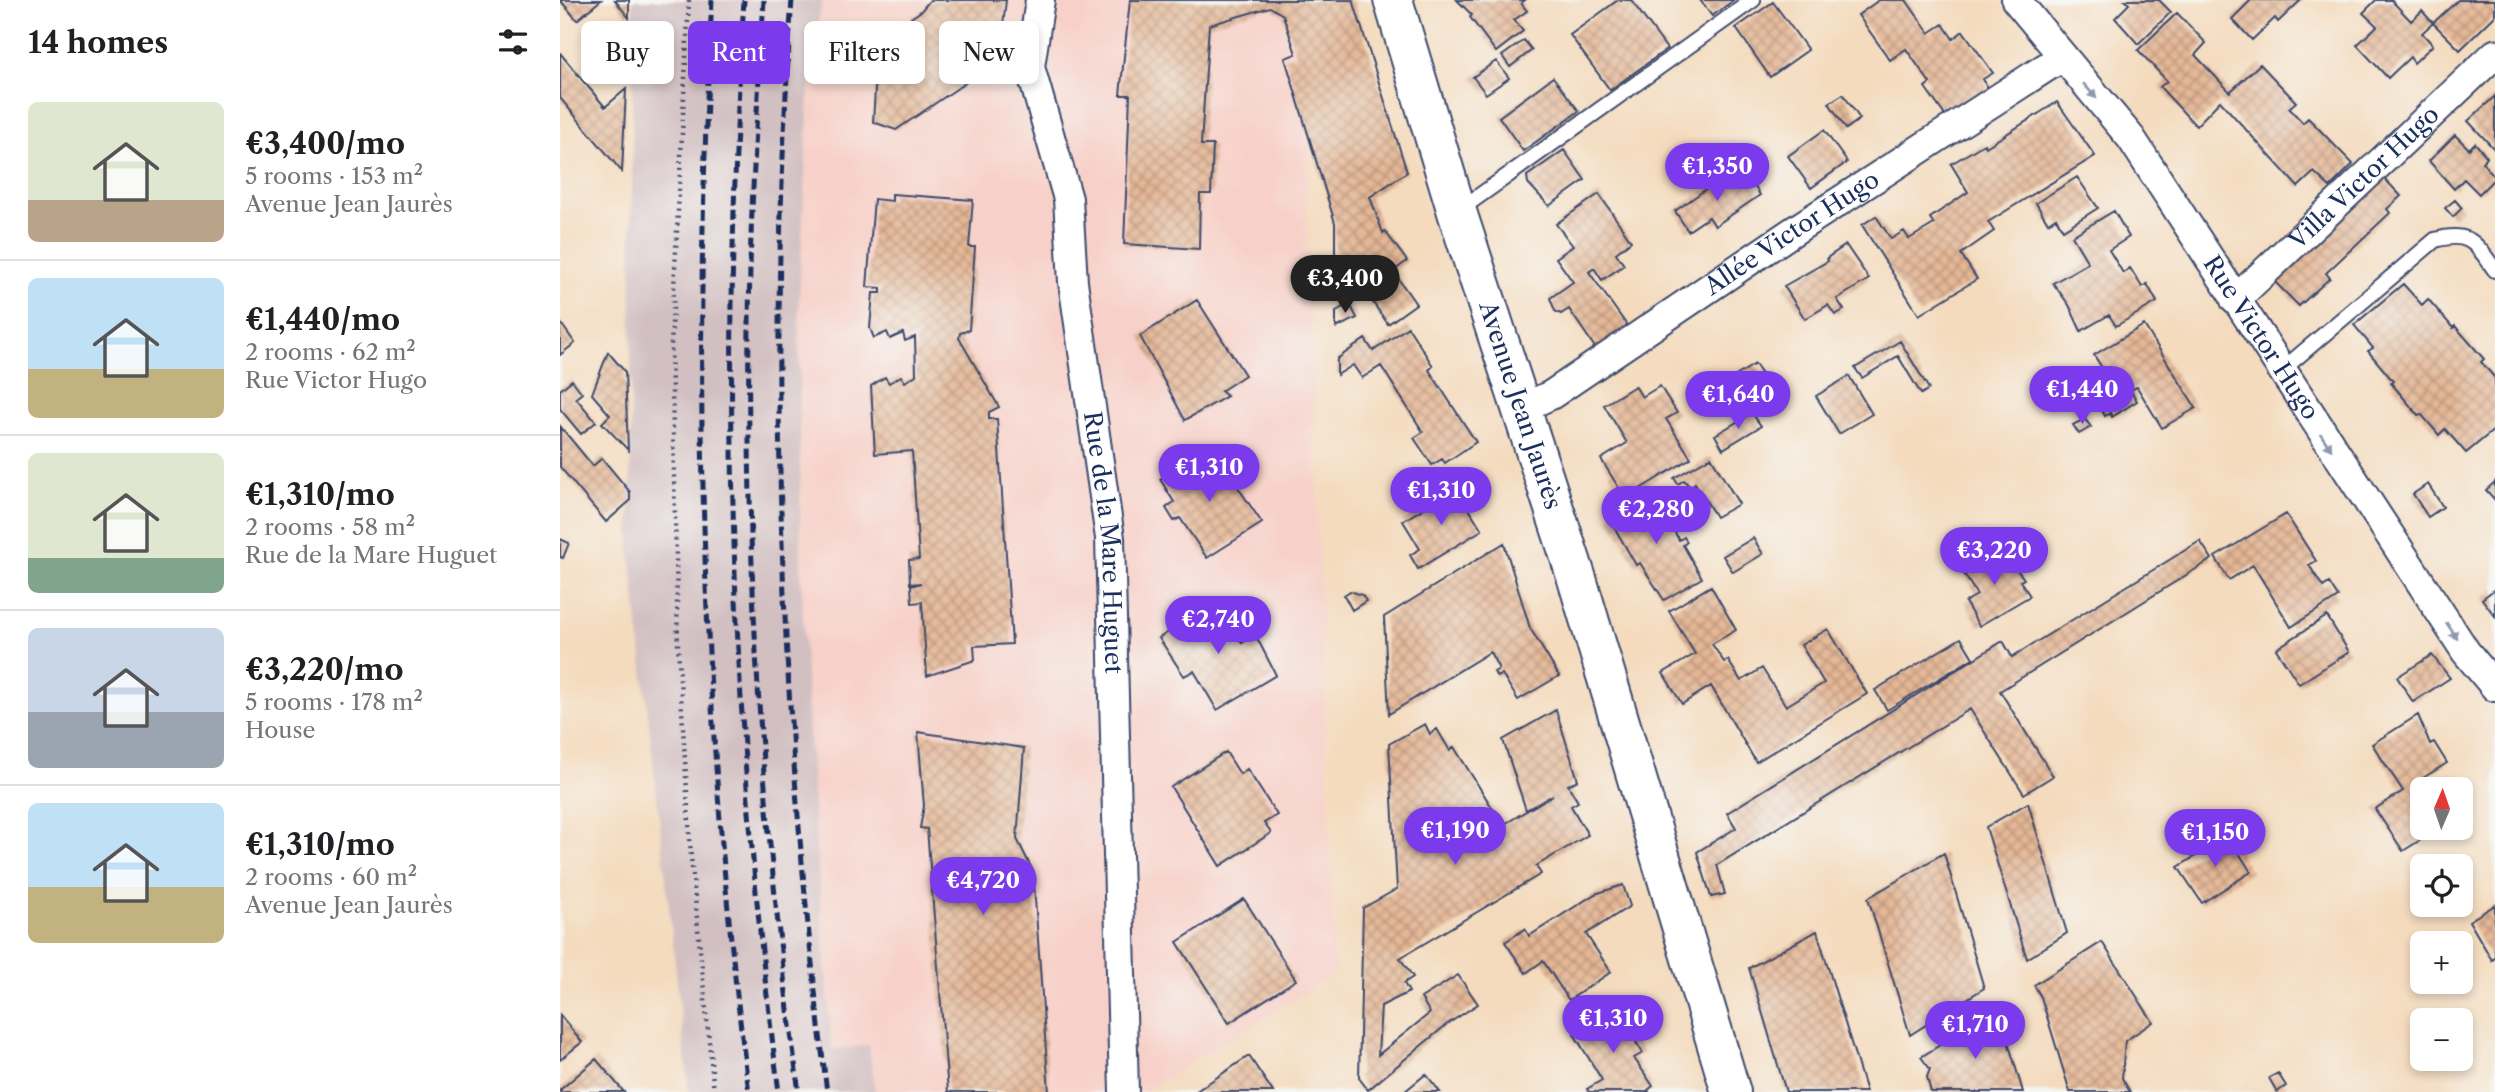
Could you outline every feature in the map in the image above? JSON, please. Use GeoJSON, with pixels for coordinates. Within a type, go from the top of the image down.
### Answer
{"type":"FeatureCollection","features":[{"type":"Feature","properties":{"kind":"main road","name":"Avenue Jean Jaurès"},"geometry":{"type":"LineString","coordinates":[[1393,0],[1457,212],[1577,579],[1731,1092]]}},
{"type":"Feature","properties":{"kind":"street","name":"Rue de la Mare Huguet"},"geometry":{"type":"LineString","coordinates":[[1040,0],[1030,67],[1068,199],[1073,282],[1110,538],[1124,1092]]}},
{"type":"Feature","properties":{"kind":"street","name":"Rue Victor Hugo"},"geometry":{"type":"LineString","coordinates":[[2016,0],[2131,138],[2466,652],[2495,687]]}},
{"type":"Feature","properties":{"kind":"street","name":"Villa Victor Hugo"},"geometry":{"type":"LineString","coordinates":[[2235,300],[2495,54]]}},
{"type":"Feature","properties":{"kind":"street","name":"Allée Victor Hugo"},"geometry":{"type":"LineString","coordinates":[[1522,408],[1551,395],[1804,224],[2062,57]]}},
{"type":"Feature","properties":{"kind":"lane"},"geometry":{"type":"LineString","coordinates":[[1457,212],[1753,0]]}},
{"type":"Feature","properties":{"kind":"lane"},"geometry":{"type":"LineString","coordinates":[[2281,371],[2435,240],[2455,234],[2474,242],[2495,270]]}},
{"type":"Feature","properties":{"kind":"path"},"geometry":{"type":"LineString","coordinates":[[689,0],[671,346],[678,646],[691,857],[714,1092]]}},
{"type":"Feature","properties":{"kind":"shaded area"},"geometry":{"type":"Polygon","coordinates":[[[633,0],[823,0],[818,21],[804,21],[804,84],[809,84],[799,301],[801,577],[813,805],[832,1050],[869,1045],[875,1092],[689,1092],[630,549],[633,84],[674,84],[674,21],[633,21],[633,0]]]}},
{"type":"Feature","properties":{"kind":"shaded area"},"geometry":{"type":"Polygon","coordinates":[[[823,0],[1317,0],[1306,202],[1335,974],[1144,1092],[875,1092],[869,1046],[832,1050],[813,805],[801,577],[799,301],[809,84],[925,84],[925,21],[818,21],[823,0]]]}},
{"type":"Feature","properties":{"kind":"building"},"geometry":{"type":"Polygon","coordinates":[[[560,0],[601,0],[577,20],[560,0]]]}},
{"type":"Feature","properties":{"kind":"building"},"geometry":{"type":"Polygon","coordinates":[[[615,0],[629,0],[629,18],[615,0]]]}},
{"type":"Feature","properties":{"kind":"building"},"geometry":{"type":"Polygon","coordinates":[[[930,0],[1006,0],[1004,21],[939,21],[939,84],[964,84],[896,130],[873,122],[875,84],[925,84],[925,21],[907,21],[921,11],[930,0]]]}},
{"type":"Feature","properties":{"kind":"building"},"geometry":{"type":"Polygon","coordinates":[[[1130,0],[1353,0],[1407,172],[1370,197],[1383,233],[1385,231],[1407,261],[1368,290],[1345,259],[1335,266],[1335,223],[1285,58],[1296,54],[1283,15],[1270,7],[1209,25],[1201,145],[1213,145],[1211,194],[1200,194],[1199,249],[1124,244],[1130,95],[1120,95],[1130,0]]]}},
{"type":"Feature","properties":{"kind":"building"},"geometry":{"type":"Polygon","coordinates":[[[1457,0],[1525,0],[1521,3],[1527,11],[1514,20],[1523,31],[1496,52],[1470,17],[1472,15],[1457,0]]]}},
{"type":"Feature","properties":{"kind":"building"},"geometry":{"type":"Polygon","coordinates":[[[1618,0],[1631,0],[1667,49],[1610,90],[1570,35],[1618,0]]]}},
{"type":"Feature","properties":{"kind":"building"},"geometry":{"type":"Polygon","coordinates":[[[1700,0],[1734,0],[1712,16],[1700,0]]]}},
{"type":"Feature","properties":{"kind":"building"},"geometry":{"type":"Polygon","coordinates":[[[1879,0],[1906,0],[1929,33],[1943,24],[1953,39],[1963,31],[1993,73],[1983,79],[1992,95],[1946,117],[1925,87],[1930,83],[1906,49],[1890,60],[1858,15],[1879,0]]]}},
{"type":"Feature","properties":{"kind":"building"},"geometry":{"type":"Polygon","coordinates":[[[2125,0],[2159,0],[2171,12],[2138,44],[2115,18],[2129,4],[2125,0]]]}},
{"type":"Feature","properties":{"kind":"building"},"geometry":{"type":"Polygon","coordinates":[[[2251,0],[2301,0],[2278,22],[2275,18],[2252,40],[2232,19],[2251,0]]]}},
{"type":"Feature","properties":{"kind":"building"},"geometry":{"type":"Polygon","coordinates":[[[2376,0],[2391,0],[2411,21],[2422,11],[2433,23],[2422,33],[2433,45],[2414,63],[2410,57],[2388,78],[2357,45],[2377,26],[2363,13],[2376,0]]]}},
{"type":"Feature","properties":{"kind":"building"},"geometry":{"type":"Polygon","coordinates":[[[2458,0],[2495,0],[2495,16],[2460,50],[2433,23],[2458,0]]]}},
{"type":"Feature","properties":{"kind":"building"},"geometry":{"type":"Polygon","coordinates":[[[1773,2],[1808,50],[1770,77],[1736,28],[1773,2]]]}},
{"type":"Feature","properties":{"kind":"building"},"geometry":{"type":"Polygon","coordinates":[[[2177,13],[2206,43],[2195,55],[2230,92],[2260,64],[2296,102],[2289,108],[2303,123],[2308,118],[2353,164],[2330,187],[2314,172],[2298,187],[2220,101],[2196,126],[2160,87],[2167,81],[2138,50],[2177,13]]]}},
{"type":"Feature","properties":{"kind":"building"},"geometry":{"type":"Polygon","coordinates":[[[1524,40],[1532,50],[1510,67],[1502,56],[1524,40]]]}},
{"type":"Feature","properties":{"kind":"building"},"geometry":{"type":"Polygon","coordinates":[[[560,53],[581,78],[581,84],[586,84],[605,107],[626,89],[622,172],[560,98],[560,53]]]}},
{"type":"Feature","properties":{"kind":"building"},"geometry":{"type":"Polygon","coordinates":[[[1496,61],[1509,78],[1486,94],[1473,77],[1496,61]]]}},
{"type":"Feature","properties":{"kind":"building"},"geometry":{"type":"Polygon","coordinates":[[[1553,77],[1579,111],[1523,151],[1499,117],[1553,77]]]}},
{"type":"Feature","properties":{"kind":"building"},"geometry":{"type":"Polygon","coordinates":[[[1843,94],[1860,119],[1846,129],[1829,103],[1843,94]]]}},
{"type":"Feature","properties":{"kind":"building"},"geometry":{"type":"Polygon","coordinates":[[[2495,96],[2495,150],[2468,121],[2495,96]]]}},
{"type":"Feature","properties":{"kind":"building"},"geometry":{"type":"Polygon","coordinates":[[[2057,102],[2095,156],[1988,222],[1994,231],[1961,254],[1977,279],[1919,315],[1862,225],[1876,216],[1891,239],[1904,231],[1909,239],[1934,224],[1930,218],[1968,192],[1951,164],[1984,144],[1986,147],[2057,102]]]}},
{"type":"Feature","properties":{"kind":"building"},"geometry":{"type":"Polygon","coordinates":[[[1824,130],[1847,162],[1811,188],[1788,156],[1824,130]]]}},
{"type":"Feature","properties":{"kind":"building"},"geometry":{"type":"Polygon","coordinates":[[[2455,135],[2469,149],[2475,143],[2487,157],[2482,162],[2495,178],[2479,194],[2464,179],[2454,189],[2429,161],[2455,135]]]}},
{"type":"Feature","properties":{"kind":"building"},"geometry":{"type":"Polygon","coordinates":[[[1564,150],[1585,180],[1549,206],[1528,183],[1527,176],[1564,150]]]}},
{"type":"Feature","properties":{"kind":"building"},"geometry":{"type":"Polygon","coordinates":[[[1726,175],[1731,181],[1721,189],[1728,191],[1748,176],[1760,195],[1715,226],[1709,217],[1688,231],[1675,211],[1726,175]]]}},
{"type":"Feature","properties":{"kind":"building"},"geometry":{"type":"Polygon","coordinates":[[[2382,176],[2401,196],[2387,209],[2390,213],[2326,273],[2330,278],[2299,306],[2273,280],[2382,176]]]}},
{"type":"Feature","properties":{"kind":"building"},"geometry":{"type":"Polygon","coordinates":[[[2077,177],[2098,208],[2063,230],[2056,218],[2048,223],[2036,203],[2077,177]]]}},
{"type":"Feature","properties":{"kind":"building"},"geometry":{"type":"Polygon","coordinates":[[[892,194],[973,200],[969,247],[975,247],[969,330],[960,333],[959,338],[999,407],[989,412],[989,419],[997,419],[1012,644],[974,646],[975,660],[927,676],[922,602],[912,603],[911,586],[921,583],[910,584],[909,560],[919,559],[912,451],[875,454],[871,386],[885,377],[889,383],[901,376],[905,382],[916,375],[915,337],[905,341],[903,333],[890,339],[887,332],[874,338],[870,328],[873,293],[881,293],[881,288],[867,287],[874,199],[892,201],[892,194]]]}},
{"type":"Feature","properties":{"kind":"building"},"geometry":{"type":"Polygon","coordinates":[[[1599,194],[1631,241],[1616,253],[1624,265],[1602,280],[1594,268],[1589,272],[1631,331],[1598,352],[1569,309],[1561,314],[1555,311],[1550,298],[1573,282],[1556,258],[1573,246],[1556,224],[1599,194]]]}},
{"type":"Feature","properties":{"kind":"building"},"geometry":{"type":"Polygon","coordinates":[[[2455,200],[2462,208],[2453,217],[2445,208],[2455,200]]]}},
{"type":"Feature","properties":{"kind":"building"},"geometry":{"type":"Polygon","coordinates":[[[2114,211],[2129,237],[2109,250],[2123,273],[2130,268],[2142,287],[2147,284],[2157,302],[2116,326],[2109,315],[2081,331],[2069,305],[2053,283],[2088,263],[2072,236],[2114,211]]]}},
{"type":"Feature","properties":{"kind":"building"},"geometry":{"type":"Polygon","coordinates":[[[1846,245],[1869,279],[1837,299],[1844,310],[1835,315],[1828,305],[1805,319],[1784,286],[1828,261],[1827,258],[1846,245]]]}},
{"type":"Feature","properties":{"kind":"building"},"geometry":{"type":"Polygon","coordinates":[[[1397,277],[1416,304],[1388,324],[1369,297],[1397,277]]]}},
{"type":"Feature","properties":{"kind":"building"},"geometry":{"type":"Polygon","coordinates":[[[2403,284],[2422,305],[2428,299],[2453,328],[2455,326],[2484,359],[2481,362],[2495,378],[2495,429],[2466,453],[2445,429],[2439,435],[2421,414],[2418,415],[2368,351],[2373,348],[2354,325],[2403,284]]]}},
{"type":"Feature","properties":{"kind":"building"},"geometry":{"type":"Polygon","coordinates":[[[1197,300],[1245,375],[1221,391],[1227,396],[1185,420],[1140,336],[1197,300]]]}},
{"type":"Feature","properties":{"kind":"building"},"geometry":{"type":"Polygon","coordinates":[[[1349,302],[1357,318],[1336,328],[1336,312],[1349,302]]]}},
{"type":"Feature","properties":{"kind":"building"},"geometry":{"type":"Polygon","coordinates":[[[560,322],[575,343],[560,355],[560,322]]]}},
{"type":"Feature","properties":{"kind":"building"},"geometry":{"type":"Polygon","coordinates":[[[2144,325],[2196,408],[2162,428],[2137,387],[2130,390],[2137,401],[2112,417],[2110,413],[2105,416],[2101,409],[2120,397],[2094,355],[2144,325]]]}},
{"type":"Feature","properties":{"kind":"building"},"geometry":{"type":"Polygon","coordinates":[[[1408,327],[1433,366],[1429,370],[1476,442],[1445,463],[1442,459],[1432,465],[1414,438],[1423,432],[1381,366],[1362,378],[1353,365],[1337,375],[1337,359],[1365,339],[1373,351],[1408,327]]]}},
{"type":"Feature","properties":{"kind":"building"},"geometry":{"type":"Polygon","coordinates":[[[1900,341],[1929,389],[1921,394],[1898,356],[1862,378],[1855,368],[1900,341]]]}},
{"type":"Feature","properties":{"kind":"building"},"geometry":{"type":"Polygon","coordinates":[[[608,352],[625,372],[628,450],[602,423],[610,415],[592,394],[608,352]]]}},
{"type":"Feature","properties":{"kind":"building"},"geometry":{"type":"Polygon","coordinates":[[[1755,364],[1761,373],[1727,394],[1721,385],[1755,364]]]}},
{"type":"Feature","properties":{"kind":"building"},"geometry":{"type":"Polygon","coordinates":[[[1849,376],[1872,414],[1839,434],[1816,396],[1849,376]]]}},
{"type":"Feature","properties":{"kind":"building"},"geometry":{"type":"Polygon","coordinates":[[[572,380],[582,393],[576,398],[596,422],[581,434],[560,409],[560,390],[572,380]]]}},
{"type":"Feature","properties":{"kind":"building"},"geometry":{"type":"Polygon","coordinates":[[[1635,386],[1642,397],[1660,386],[1677,413],[1666,419],[1691,458],[1625,498],[1601,459],[1627,443],[1604,405],[1635,386]]]}},
{"type":"Feature","properties":{"kind":"building"},"geometry":{"type":"Polygon","coordinates":[[[1752,413],[1761,426],[1723,449],[1715,435],[1752,413]]]}},
{"type":"Feature","properties":{"kind":"building"},"geometry":{"type":"Polygon","coordinates":[[[2085,419],[2091,427],[2079,434],[2073,425],[2085,419]]]}},
{"type":"Feature","properties":{"kind":"building"},"geometry":{"type":"Polygon","coordinates":[[[560,426],[593,466],[602,458],[630,492],[630,501],[606,522],[560,467],[560,426]]]}},
{"type":"Feature","properties":{"kind":"building"},"geometry":{"type":"Polygon","coordinates":[[[1204,450],[1219,471],[1225,468],[1262,523],[1207,558],[1180,518],[1174,521],[1166,508],[1174,502],[1160,479],[1204,450]]]}},
{"type":"Feature","properties":{"kind":"building"},"geometry":{"type":"Polygon","coordinates":[[[1711,457],[1739,504],[1716,517],[1695,483],[1690,487],[1684,480],[1678,484],[1674,478],[1711,457]]]}},
{"type":"Feature","properties":{"kind":"building"},"geometry":{"type":"Polygon","coordinates":[[[2495,482],[2495,500],[2486,490],[2495,482]]]}},
{"type":"Feature","properties":{"kind":"building"},"geometry":{"type":"Polygon","coordinates":[[[2428,484],[2443,507],[2428,517],[2413,494],[2428,484]]]}},
{"type":"Feature","properties":{"kind":"building"},"geometry":{"type":"Polygon","coordinates":[[[1456,488],[1482,530],[1418,569],[1410,555],[1420,549],[1403,521],[1456,488]]]}},
{"type":"Feature","properties":{"kind":"building"},"geometry":{"type":"Polygon","coordinates":[[[1652,493],[1663,512],[1669,508],[1675,517],[1668,520],[1679,540],[1684,537],[1687,542],[1683,545],[1702,578],[1664,600],[1640,563],[1636,565],[1609,518],[1652,493]]]}},
{"type":"Feature","properties":{"kind":"building"},"geometry":{"type":"Polygon","coordinates":[[[2286,514],[2316,561],[2309,565],[2323,587],[2329,583],[2338,597],[2291,627],[2253,565],[2229,580],[2215,557],[2286,514]]]}},
{"type":"Feature","properties":{"kind":"building"},"geometry":{"type":"Polygon","coordinates":[[[1753,538],[1763,554],[1733,572],[1723,556],[1753,538]]]}},
{"type":"Feature","properties":{"kind":"building"},"geometry":{"type":"Polygon","coordinates":[[[560,539],[569,543],[563,558],[560,557],[560,539]]]}},
{"type":"Feature","properties":{"kind":"building"},"geometry":{"type":"Polygon","coordinates":[[[2200,541],[2212,559],[2000,691],[2053,776],[2024,794],[1970,709],[1717,865],[1725,894],[1711,897],[1697,852],[1736,828],[1727,813],[2003,641],[2012,657],[2200,541]]]}},
{"type":"Feature","properties":{"kind":"building"},"geometry":{"type":"Polygon","coordinates":[[[1504,543],[1530,628],[1559,676],[1518,700],[1502,674],[1497,677],[1494,672],[1499,669],[1490,652],[1389,714],[1384,617],[1504,543]]]}},
{"type":"Feature","properties":{"kind":"building"},"geometry":{"type":"Polygon","coordinates":[[[2001,549],[2024,579],[2020,581],[2030,596],[1979,626],[1965,602],[1977,595],[1963,572],[2001,549]]]}},
{"type":"Feature","properties":{"kind":"building"},"geometry":{"type":"Polygon","coordinates":[[[1711,586],[1736,630],[1712,644],[1724,662],[1728,660],[1741,681],[1762,668],[1786,706],[1824,683],[1801,645],[1828,629],[1867,694],[1756,762],[1711,686],[1682,704],[1663,673],[1695,654],[1669,611],[1711,586]]]}},
{"type":"Feature","properties":{"kind":"building"},"geometry":{"type":"Polygon","coordinates":[[[2495,589],[2495,616],[2482,599],[2495,589]]]}},
{"type":"Feature","properties":{"kind":"building"},"geometry":{"type":"Polygon","coordinates":[[[1350,591],[1362,595],[1366,601],[1352,610],[1344,595],[1350,591]]]}},
{"type":"Feature","properties":{"kind":"building"},"geometry":{"type":"Polygon","coordinates":[[[1215,603],[1242,643],[1255,634],[1276,675],[1217,710],[1194,671],[1184,676],[1159,638],[1215,603]]]}},
{"type":"Feature","properties":{"kind":"building"},"geometry":{"type":"Polygon","coordinates":[[[2327,616],[2349,652],[2299,684],[2276,649],[2327,616]]]}},
{"type":"Feature","properties":{"kind":"building"},"geometry":{"type":"Polygon","coordinates":[[[1961,638],[1973,658],[1887,710],[1875,690],[1961,638]]]}},
{"type":"Feature","properties":{"kind":"building"},"geometry":{"type":"Polygon","coordinates":[[[2432,655],[2450,678],[2413,702],[2397,677],[2432,655]]]}},
{"type":"Feature","properties":{"kind":"building"},"geometry":{"type":"Polygon","coordinates":[[[1556,710],[1578,780],[1568,785],[1578,802],[1571,806],[1588,835],[1536,866],[1541,874],[1400,958],[1413,977],[1404,983],[1409,992],[1381,1006],[1378,1055],[1430,1013],[1421,998],[1458,975],[1478,1004],[1446,1025],[1368,1090],[1359,1078],[1363,908],[1397,889],[1389,744],[1425,724],[1430,734],[1437,729],[1450,751],[1454,747],[1503,825],[1553,795],[1526,810],[1503,740],[1556,710]]]}},
{"type":"Feature","properties":{"kind":"building"},"geometry":{"type":"Polygon","coordinates":[[[2418,715],[2430,744],[2434,742],[2447,763],[2425,777],[2410,777],[2410,840],[2420,840],[2403,851],[2375,809],[2403,791],[2372,744],[2418,715]]]}},
{"type":"Feature","properties":{"kind":"building"},"geometry":{"type":"Polygon","coordinates":[[[918,732],[1024,748],[1017,839],[1033,871],[1049,1092],[948,1092],[927,829],[920,828],[924,806],[918,732]]]}},
{"type":"Feature","properties":{"kind":"building"},"geometry":{"type":"Polygon","coordinates":[[[1226,752],[1240,774],[1247,769],[1277,815],[1264,823],[1271,833],[1220,866],[1171,787],[1226,752]]]}},
{"type":"Feature","properties":{"kind":"building"},"geometry":{"type":"Polygon","coordinates":[[[2028,803],[2067,933],[2027,959],[1986,827],[2028,803]]]}},
{"type":"Feature","properties":{"kind":"building"},"geometry":{"type":"Polygon","coordinates":[[[2228,836],[2251,872],[2202,903],[2178,867],[2228,836]]]}},
{"type":"Feature","properties":{"kind":"building"},"geometry":{"type":"Polygon","coordinates":[[[1944,853],[1984,988],[1910,1035],[1868,898],[1944,853]]]}},
{"type":"Feature","properties":{"kind":"building"},"geometry":{"type":"Polygon","coordinates":[[[1623,885],[1630,906],[1586,934],[1611,972],[1569,1000],[1543,961],[1526,973],[1505,942],[1525,929],[1529,936],[1595,894],[1623,885]]]}},
{"type":"Feature","properties":{"kind":"building"},"geometry":{"type":"Polygon","coordinates":[[[1244,899],[1296,980],[1229,1023],[1177,942],[1244,899]]]}},
{"type":"Feature","properties":{"kind":"building"},"geometry":{"type":"Polygon","coordinates":[[[2495,905],[2495,958],[2492,960],[2469,921],[2495,905]]]}},
{"type":"Feature","properties":{"kind":"building"},"geometry":{"type":"Polygon","coordinates":[[[1817,931],[1866,1092],[1786,1092],[1749,968],[1817,931]]]}},
{"type":"Feature","properties":{"kind":"building"},"geometry":{"type":"Polygon","coordinates":[[[2102,942],[2153,1022],[2125,1041],[2122,1078],[2130,1092],[2070,1092],[2041,997],[2034,985],[2102,942]]]}},
{"type":"Feature","properties":{"kind":"building"},"geometry":{"type":"Polygon","coordinates":[[[1614,1008],[1643,1053],[1634,1058],[1653,1086],[1649,1092],[1589,1092],[1587,1089],[1602,1080],[1574,1034],[1614,1008]]]}},
{"type":"Feature","properties":{"kind":"building"},"geometry":{"type":"Polygon","coordinates":[[[1998,1008],[2023,1092],[1931,1092],[1927,1077],[1930,1069],[1921,1057],[1998,1008]]]}},
{"type":"Feature","properties":{"kind":"building"},"geometry":{"type":"Polygon","coordinates":[[[560,1015],[582,1042],[560,1060],[560,1015]]]}},
{"type":"Feature","properties":{"kind":"building"},"geometry":{"type":"Polygon","coordinates":[[[1249,1056],[1273,1092],[1195,1092],[1249,1056]]]}},
{"type":"Feature","properties":{"kind":"building"},"geometry":{"type":"Polygon","coordinates":[[[596,1059],[624,1092],[560,1092],[560,1090],[596,1059]]]}},
{"type":"Feature","properties":{"kind":"building"},"geometry":{"type":"Polygon","coordinates":[[[2278,1073],[2286,1086],[2277,1092],[2269,1078],[2278,1073]]]}},
{"type":"Feature","properties":{"kind":"building"},"geometry":{"type":"Polygon","coordinates":[[[1426,1074],[1440,1092],[1404,1092],[1426,1074]]]}},
{"type":"Feature","properties":{"kind":"railway"},"geometry":{"type":"LineString","coordinates":[[712,0],[702,274],[705,547],[720,820],[749,1092]]}},
{"type":"Feature","properties":{"kind":"railway"},"geometry":{"type":"LineString","coordinates":[[744,0],[732,275],[734,547],[749,818],[779,1092]]}},
{"type":"Feature","properties":{"kind":"railway"},"geometry":{"type":"LineString","coordinates":[[764,0],[750,284],[750,517],[759,709],[767,805],[786,997],[799,1092]]}},
{"type":"Feature","properties":{"kind":"railway"},"geometry":{"type":"LineString","coordinates":[[792,0],[780,274],[782,547],[798,820],[827,1092]]}}]}
